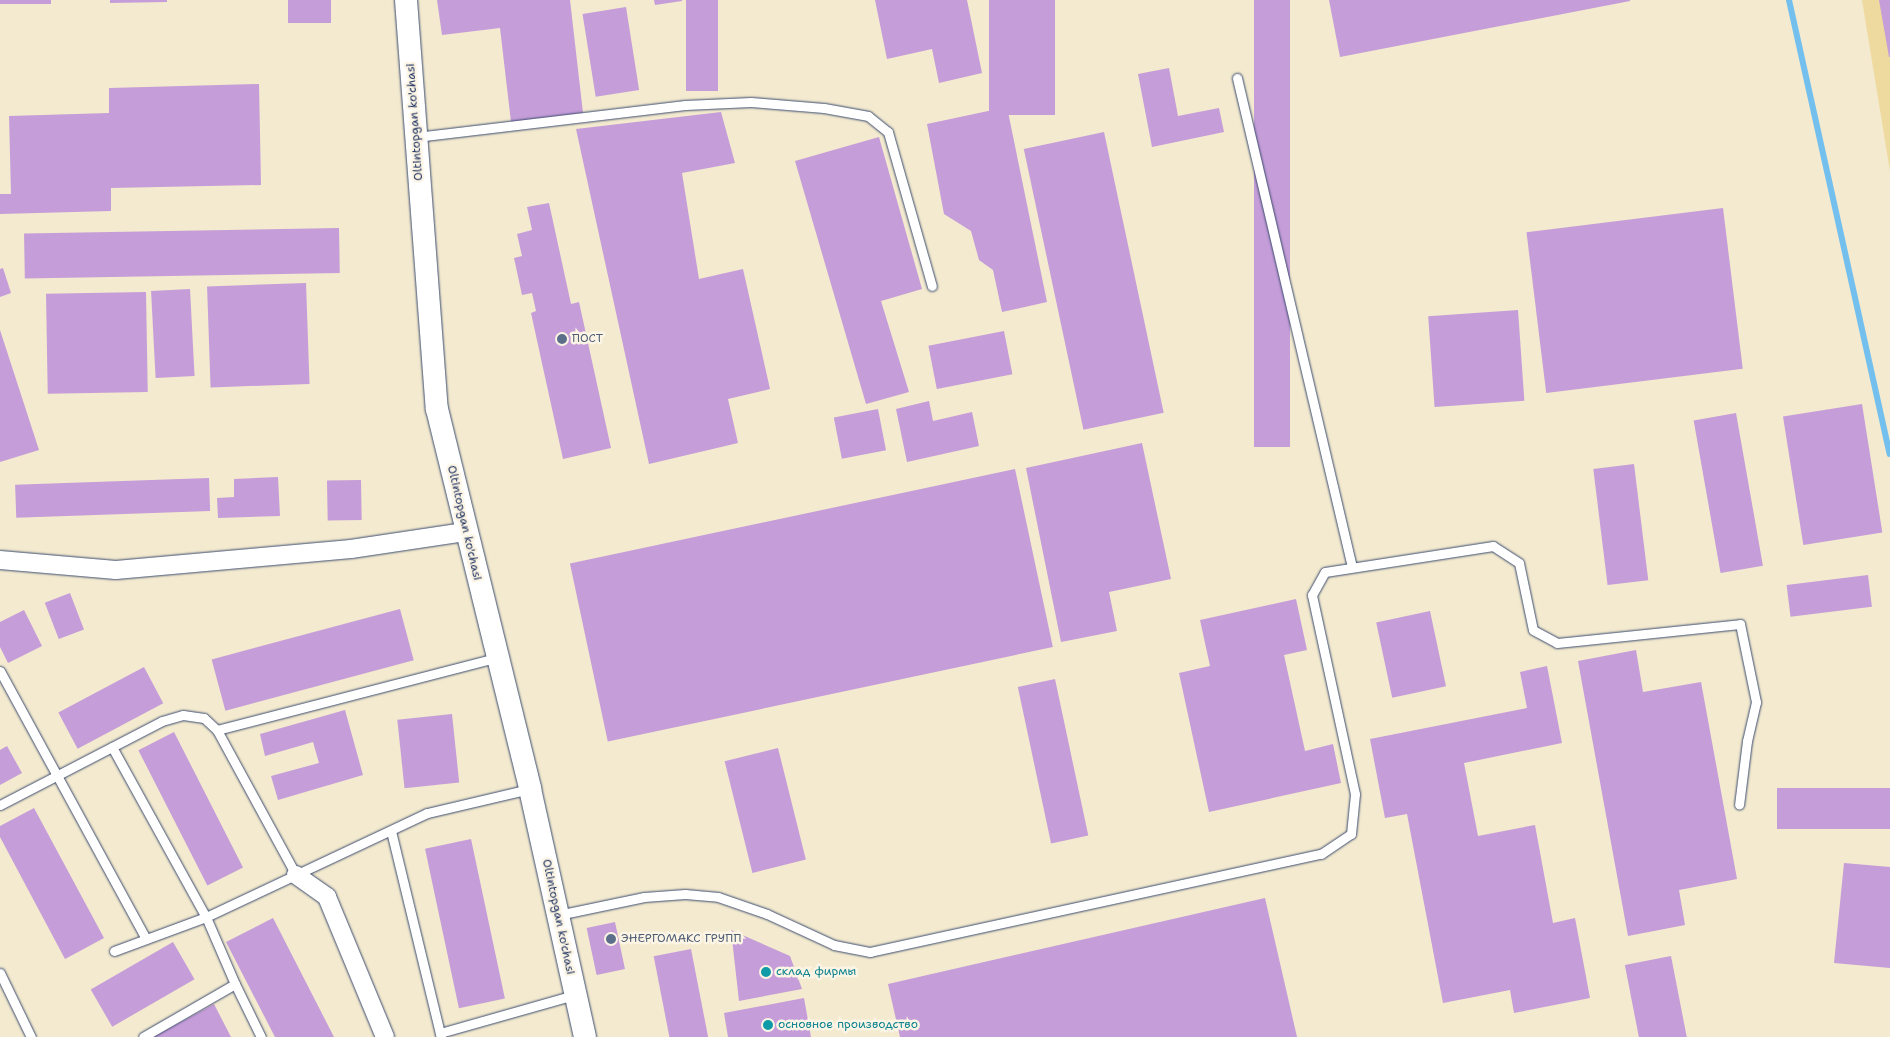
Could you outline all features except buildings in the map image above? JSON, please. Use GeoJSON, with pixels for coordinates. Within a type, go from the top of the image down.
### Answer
{"type":"FeatureCollection","features":[{"type":"Feature","properties":{"kind":"street","name":"Oltintopgan ko'chasi"},"geometry":{"type":"LineString","coordinates":[[406,0],[437,409],[465,532],[530,789],[585,1037]]}},
{"type":"Feature","properties":{"kind":"street"},"geometry":{"type":"LineString","coordinates":[[0,560],[116,570],[351,549],[465,532]]}},
{"type":"Feature","properties":{"kind":"street"},"geometry":{"type":"LineString","coordinates":[[296,875],[327,897],[385,1037]]}},
{"type":"Feature","properties":{"kind":"lane"},"geometry":{"type":"LineString","coordinates":[[1237,78],[1352,567]]}},
{"type":"Feature","properties":{"kind":"lane"},"geometry":{"type":"LineString","coordinates":[[416,137],[684,105],[751,102],[824,108],[868,116],[888,132],[932,286]]}},
{"type":"Feature","properties":{"kind":"lane"},"geometry":{"type":"LineString","coordinates":[[558,915],[644,897],[684,894],[718,897],[768,914],[834,945],[870,952],[1321,854],[1351,834],[1354,794],[1312,595],[1325,572],[1493,546],[1519,564],[1533,630],[1557,643],[1740,624],[1756,702],[1747,742],[1739,805]]}},
{"type":"Feature","properties":{"kind":"lane"},"geometry":{"type":"LineString","coordinates":[[217,730],[496,658]]}},
{"type":"Feature","properties":{"kind":"lane"},"geometry":{"type":"LineString","coordinates":[[0,671],[55,776],[146,939]]}},
{"type":"Feature","properties":{"kind":"lane"},"geometry":{"type":"LineString","coordinates":[[0,805],[162,721],[183,715],[204,718],[217,730],[296,875]]}},
{"type":"Feature","properties":{"kind":"lane"},"geometry":{"type":"LineString","coordinates":[[112,747],[206,917],[235,984],[262,1037]]}},
{"type":"Feature","properties":{"kind":"lane"},"geometry":{"type":"LineString","coordinates":[[114,951],[206,917],[427,813],[530,789]]}},
{"type":"Feature","properties":{"kind":"lane"},"geometry":{"type":"LineString","coordinates":[[391,831],[440,1035],[575,995]]}},
{"type":"Feature","properties":{"kind":"lane"},"geometry":{"type":"LineString","coordinates":[[0,973],[30,1037]]}},
{"type":"Feature","properties":{"kind":"lane"},"geometry":{"type":"LineString","coordinates":[[142,1037],[235,984]]}},
{"type":"Feature","properties":{"kind":"sand"},"geometry":{"type":"Polygon","coordinates":[[[1862,0],[1890,0],[1890,171],[1862,0]]]}},
{"type":"Feature","properties":{"kind":"waterway"},"geometry":{"type":"LineString","coordinates":[[1789,0],[1890,454]]}},
{"type":"Feature","properties":{"kind":"place","name":"ПОСТ"},"geometry":{"type":"Point","coordinates":[562,339]}},
{"type":"Feature","properties":{"kind":"place","name":"ЭНЕРГОМАКС ГРУПП"},"geometry":{"type":"Point","coordinates":[611,939]}},
{"type":"Feature","properties":{"kind":"place","name":"склад фирмы"},"geometry":{"type":"Point","coordinates":[766,972]}},
{"type":"Feature","properties":{"kind":"place","name":"основное производство"},"geometry":{"type":"Point","coordinates":[768,1025]}}]}
